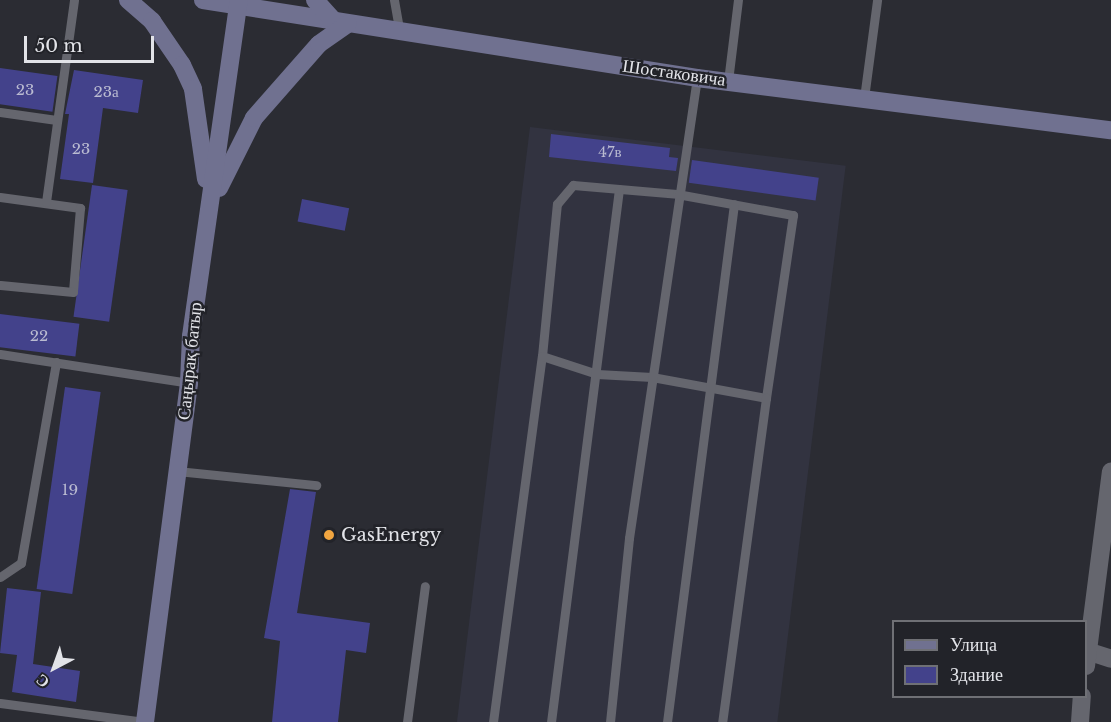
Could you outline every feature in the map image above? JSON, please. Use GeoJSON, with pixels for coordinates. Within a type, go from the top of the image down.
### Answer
{"type":"FeatureCollection","features":[{"type":"Feature","properties":{"kind":"street"},"geometry":{"type":"LineString","coordinates":[[128,0],[152,21],[182,65],[193,89],[201,122],[209,213]]}},
{"type":"Feature","properties":{"kind":"street","name":"Шостаковича"},"geometry":{"type":"LineString","coordinates":[[203,0],[238,2],[400,33],[697,78],[1111,130]]}},
{"type":"Feature","properties":{"kind":"street"},"geometry":{"type":"LineString","coordinates":[[209,213],[230,161],[254,118],[341,22],[315,0]]}},
{"type":"Feature","properties":{"kind":"street","name":"Саңырақ батыр"},"geometry":{"type":"LineString","coordinates":[[145,722],[238,2]]}},
{"type":"Feature","properties":{"kind":"street"},"geometry":{"type":"LineString","coordinates":[[1087,651],[1111,472]]}},
{"type":"Feature","properties":{"kind":"street"},"geometry":{"type":"LineString","coordinates":[[1087,658],[1111,659]]}},
{"type":"Feature","properties":{"kind":"street"},"geometry":{"type":"LineString","coordinates":[[1080,722],[1082,698]]}},
{"type":"Feature","properties":{"kind":"lane"},"geometry":{"type":"LineString","coordinates":[[46,202],[74,0]]}},
{"type":"Feature","properties":{"kind":"lane"},"geometry":{"type":"LineString","coordinates":[[394,0],[400,33]]}},
{"type":"Feature","properties":{"kind":"lane"},"geometry":{"type":"LineString","coordinates":[[728,81],[738,0]]}},
{"type":"Feature","properties":{"kind":"lane"},"geometry":{"type":"LineString","coordinates":[[864,98],[877,0]]}},
{"type":"Feature","properties":{"kind":"lane"},"geometry":{"type":"LineString","coordinates":[[610,722],[629,538],[677,194],[697,78]]}},
{"type":"Feature","properties":{"kind":"lane"},"geometry":{"type":"LineString","coordinates":[[0,112],[56,120]]}},
{"type":"Feature","properties":{"kind":"lane"},"geometry":{"type":"LineString","coordinates":[[493,722],[542,356],[557,204],[573,185],[677,194],[793,215],[722,722]]}},
{"type":"Feature","properties":{"kind":"lane"},"geometry":{"type":"LineString","coordinates":[[551,722],[619,189]]}},
{"type":"Feature","properties":{"kind":"lane"},"geometry":{"type":"LineString","coordinates":[[0,197],[80,208],[73,292],[0,285]]}},
{"type":"Feature","properties":{"kind":"lane"},"geometry":{"type":"LineString","coordinates":[[667,722],[734,204]]}},
{"type":"Feature","properties":{"kind":"lane"},"geometry":{"type":"LineString","coordinates":[[0,354],[189,383]]}},
{"type":"Feature","properties":{"kind":"lane"},"geometry":{"type":"LineString","coordinates":[[542,356],[597,374],[652,377],[766,398]]}},
{"type":"Feature","properties":{"kind":"lane"},"geometry":{"type":"LineString","coordinates":[[0,577],[21,563],[56,362]]}},
{"type":"Feature","properties":{"kind":"lane"},"geometry":{"type":"LineString","coordinates":[[177,471],[316,485]]}},
{"type":"Feature","properties":{"kind":"lane"},"geometry":{"type":"LineString","coordinates":[[407,722],[425,586]]}},
{"type":"Feature","properties":{"kind":"lane"},"geometry":{"type":"LineString","coordinates":[[0,703],[145,722]]}},
{"type":"Feature","properties":{"kind":"shaded area"},"geometry":{"type":"Polygon","coordinates":[[[530,127],[846,166],[777,722],[457,722],[530,127]]]}},
{"type":"Feature","properties":{"kind":"building"},"geometry":{"type":"Polygon","coordinates":[[[0,68],[57,76],[52,112],[0,104],[0,68]]]}},
{"type":"Feature","properties":{"kind":"building"},"geometry":{"type":"Polygon","coordinates":[[[74,70],[143,80],[138,113],[103,108],[93,183],[60,179],[69,114],[65,114],[74,70]]]}},
{"type":"Feature","properties":{"kind":"building"},"geometry":{"type":"Polygon","coordinates":[[[551,134],[670,148],[669,157],[678,158],[676,171],[549,157],[551,134]]]}},
{"type":"Feature","properties":{"kind":"building"},"geometry":{"type":"Polygon","coordinates":[[[692,160],[819,178],[816,201],[689,183],[692,160]]]}},
{"type":"Feature","properties":{"kind":"building"},"geometry":{"type":"Polygon","coordinates":[[[92,185],[128,190],[109,322],[73,317],[92,185]]]}},
{"type":"Feature","properties":{"kind":"building"},"geometry":{"type":"Polygon","coordinates":[[[302,199],[349,208],[345,231],[298,222],[302,199]]]}},
{"type":"Feature","properties":{"kind":"building"},"geometry":{"type":"Polygon","coordinates":[[[0,314],[79,324],[75,357],[0,347],[0,314]]]}},
{"type":"Feature","properties":{"kind":"building"},"geometry":{"type":"Polygon","coordinates":[[[65,387],[101,392],[72,594],[37,589],[65,387]]]}},
{"type":"Feature","properties":{"kind":"building"},"geometry":{"type":"Polygon","coordinates":[[[290,489],[316,492],[297,613],[370,623],[366,653],[346,650],[338,722],[272,722],[280,641],[264,638],[290,489]]]}},
{"type":"Feature","properties":{"kind":"building"},"geometry":{"type":"Polygon","coordinates":[[[7,588],[41,592],[33,664],[80,671],[76,702],[12,692],[17,655],[0,653],[7,588]]]}},
{"type":"Feature","properties":{"kind":"place","name":"GasEnergy"},"geometry":{"type":"Point","coordinates":[329,535]}}]}
